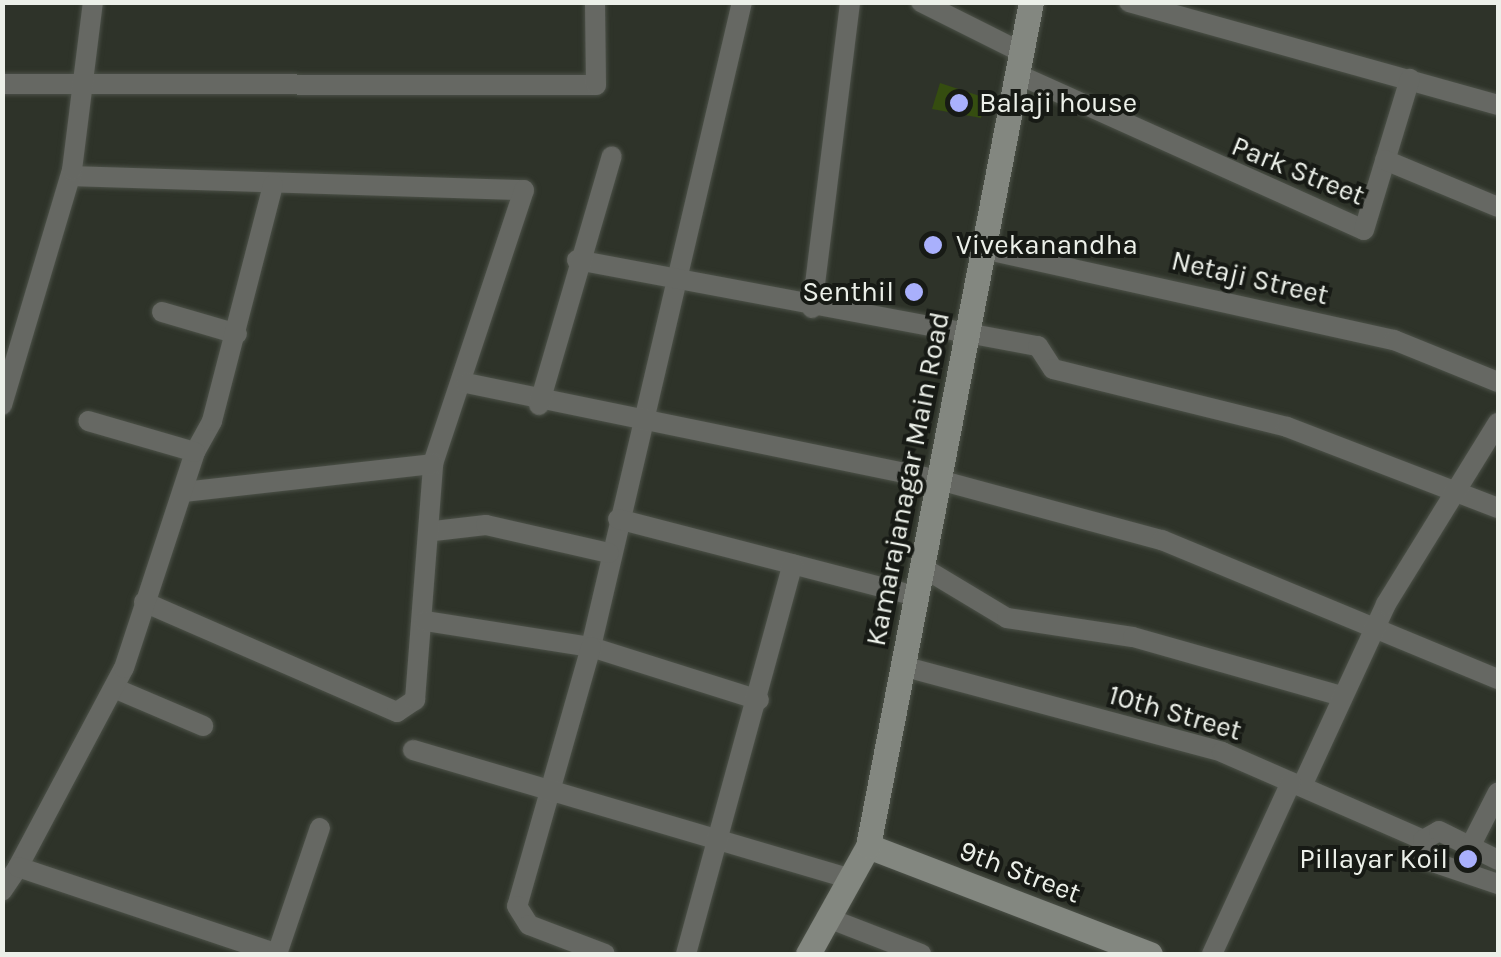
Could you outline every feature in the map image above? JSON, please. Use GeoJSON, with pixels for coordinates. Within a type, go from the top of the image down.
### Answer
{"type":"FeatureCollection","features":[{"type":"Feature","properties":{"kind":"main road","name":"Kamarajanagar Main Road"},"geometry":{"type":"LineString","coordinates":[[808,954],[868,846],[1031,2]]}},
{"type":"Feature","properties":{"kind":"main road","name":"9th Street"},"geometry":{"type":"LineString","coordinates":[[868,846],[1150,954]]}},
{"type":"Feature","properties":{"kind":"street"},"geometry":{"type":"LineString","coordinates":[[2,405],[71,176],[89,82],[93,2]]}},
{"type":"Feature","properties":{"kind":"street"},"geometry":{"type":"LineString","coordinates":[[2,84],[596,85],[595,2]]}},
{"type":"Feature","properties":{"kind":"street"},"geometry":{"type":"LineString","coordinates":[[605,954],[519,916],[591,647],[637,424],[742,2]]}},
{"type":"Feature","properties":{"kind":"street"},"geometry":{"type":"LineString","coordinates":[[812,308],[850,2]]}},
{"type":"Feature","properties":{"kind":"street"},"geometry":{"type":"LineString","coordinates":[[921,2],[1019,63]]}},
{"type":"Feature","properties":{"kind":"street"},"geometry":{"type":"LineString","coordinates":[[1129,2],[1498,105]]}},
{"type":"Feature","properties":{"kind":"street","name":"Park Street"},"geometry":{"type":"LineString","coordinates":[[1019,63],[1364,230],[1410,79]]}},
{"type":"Feature","properties":{"kind":"street"},"geometry":{"type":"LineString","coordinates":[[540,404],[576,260],[612,156]]}},
{"type":"Feature","properties":{"kind":"street"},"geometry":{"type":"LineString","coordinates":[[1386,160],[1498,206]]}},
{"type":"Feature","properties":{"kind":"street"},"geometry":{"type":"LineString","coordinates":[[71,176],[524,190],[466,384],[434,464],[434,531],[415,700],[397,712],[144,602]]}},
{"type":"Feature","properties":{"kind":"street"},"geometry":{"type":"LineString","coordinates":[[2,891],[114,688],[237,334],[273,184]]}},
{"type":"Feature","properties":{"kind":"street","name":"Netaji Street"},"geometry":{"type":"LineString","coordinates":[[983,248],[1394,340],[1498,382]]}},
{"type":"Feature","properties":{"kind":"street"},"geometry":{"type":"LineString","coordinates":[[576,260],[672,284],[1038,346],[1053,369],[1286,427],[1498,508]]}},
{"type":"Feature","properties":{"kind":"street"},"geometry":{"type":"LineString","coordinates":[[162,312],[237,334]]}},
{"type":"Feature","properties":{"kind":"street"},"geometry":{"type":"LineString","coordinates":[[466,384],[637,424],[938,480],[1162,540],[1498,678]]}},
{"type":"Feature","properties":{"kind":"street"},"geometry":{"type":"LineString","coordinates":[[88,421],[195,452]]}},
{"type":"Feature","properties":{"kind":"street"},"geometry":{"type":"LineString","coordinates":[[1212,954],[1376,625],[1498,423]]}},
{"type":"Feature","properties":{"kind":"street"},"geometry":{"type":"LineString","coordinates":[[185,492],[434,464]]}},
{"type":"Feature","properties":{"kind":"street"},"geometry":{"type":"LineString","coordinates":[[618,519],[916,596]]}},
{"type":"Feature","properties":{"kind":"street"},"geometry":{"type":"LineString","coordinates":[[434,531],[486,524],[609,553]]}},
{"type":"Feature","properties":{"kind":"street"},"geometry":{"type":"LineString","coordinates":[[686,954],[724,842],[792,564]]}},
{"type":"Feature","properties":{"kind":"street"},"geometry":{"type":"LineString","coordinates":[[922,567],[1007,618],[1133,637],[1342,696]]}},
{"type":"Feature","properties":{"kind":"street"},"geometry":{"type":"LineString","coordinates":[[426,621],[591,647],[758,700]]}},
{"type":"Feature","properties":{"kind":"street","name":"10th Street"},"geometry":{"type":"LineString","coordinates":[[902,666],[1222,752],[1422,840]]}},
{"type":"Feature","properties":{"kind":"street"},"geometry":{"type":"LineString","coordinates":[[114,688],[203,726]]}},
{"type":"Feature","properties":{"kind":"street"},"geometry":{"type":"LineString","coordinates":[[413,750],[850,878]]}},
{"type":"Feature","properties":{"kind":"street"},"geometry":{"type":"LineString","coordinates":[[1472,844],[1498,792]]}},
{"type":"Feature","properties":{"kind":"street"},"geometry":{"type":"LineString","coordinates":[[18,866],[278,954],[320,828]]}},
{"type":"Feature","properties":{"kind":"street","name":"10th Street"},"geometry":{"type":"LineString","coordinates":[[1422,840],[1439,831],[1498,860]]}},
{"type":"Feature","properties":{"kind":"street","name":"10th Street"},"geometry":{"type":"LineString","coordinates":[[1422,840],[1424,859],[1498,884]]}},
{"type":"Feature","properties":{"kind":"street"},"geometry":{"type":"LineString","coordinates":[[828,918],[921,954]]}},
{"type":"Feature","properties":{"kind":"building","name":"Balaji house"},"geometry":{"type":"Polygon","coordinates":[[[940,83],[986,98],[981,118],[932,109],[940,83]]]}},
{"type":"Feature","properties":{"kind":"place","name":"Balaji house"},"geometry":{"type":"Point","coordinates":[959,103]}},
{"type":"Feature","properties":{"kind":"place","name":"Vivekanandha"},"geometry":{"type":"Point","coordinates":[933,245]}},
{"type":"Feature","properties":{"kind":"place","name":"Senthil"},"geometry":{"type":"Point","coordinates":[914,292]}},
{"type":"Feature","properties":{"kind":"place","name":"Pillayar Koil"},"geometry":{"type":"Point","coordinates":[1468,859]}}]}
